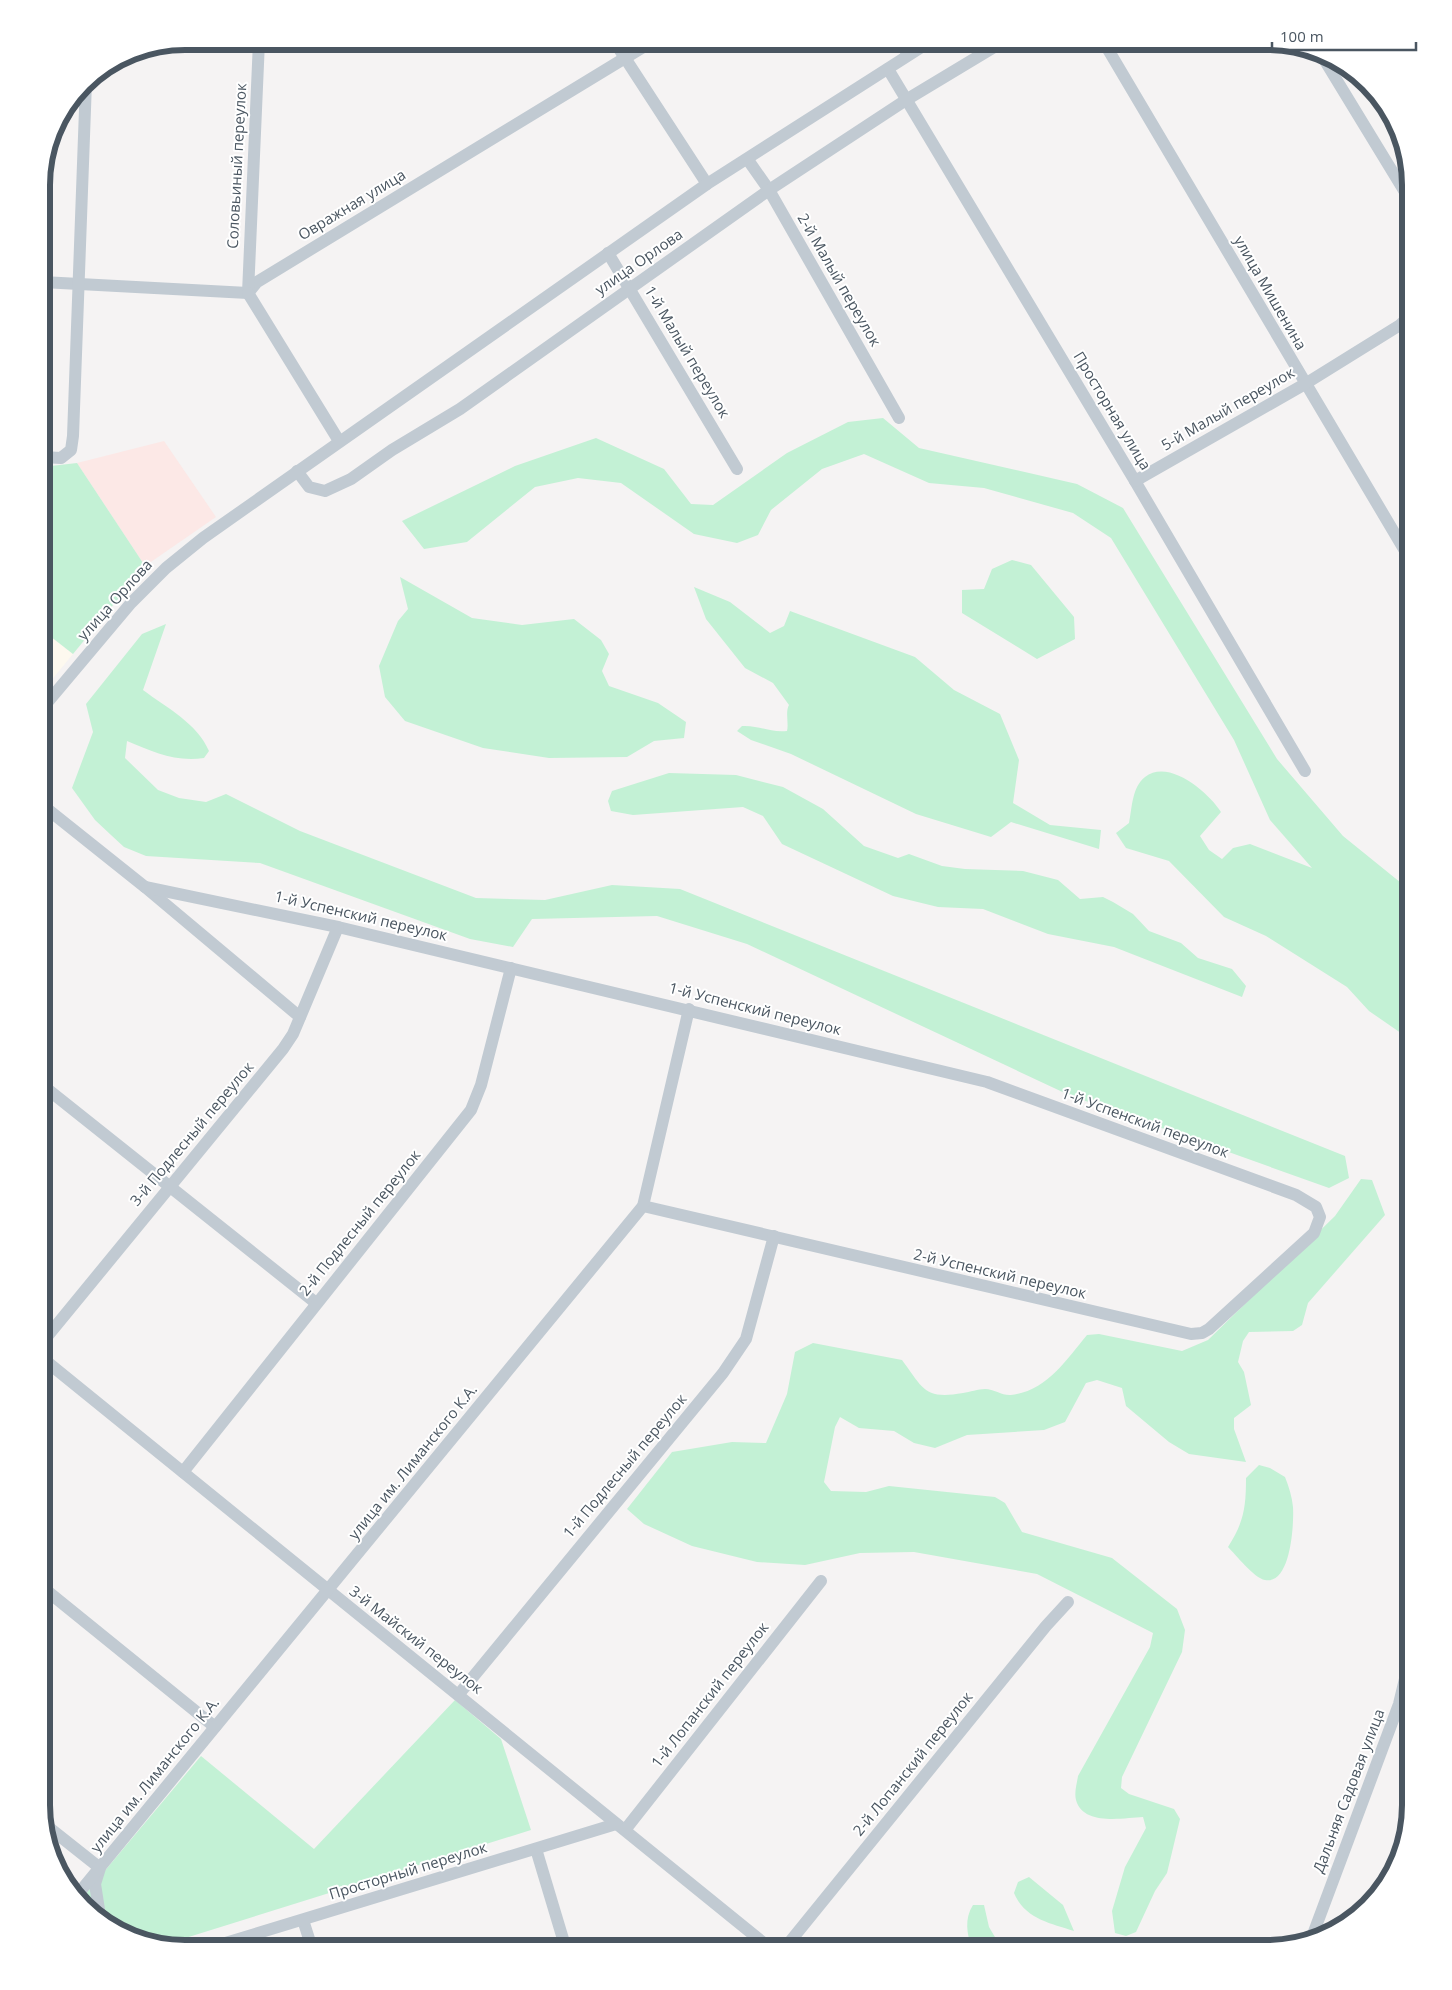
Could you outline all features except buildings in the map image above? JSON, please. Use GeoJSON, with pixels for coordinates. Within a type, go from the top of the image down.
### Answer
{"type":"FeatureCollection","features":[{"type":"Feature","properties":{"kind":"street","name":"Соловьиный переулок"},"geometry":{"type":"LineString","coordinates":[[248,293],[259,50]]}},
{"type":"Feature","properties":{"kind":"street"},"geometry":{"type":"LineString","coordinates":[[620,50],[707,184]]}},
{"type":"Feature","properties":{"kind":"street","name":"Овражная улица"},"geometry":{"type":"LineString","coordinates":[[248,293],[257,282],[639,50]]}},
{"type":"Feature","properties":{"kind":"street"},"geometry":{"type":"LineString","coordinates":[[905,50],[908,56]]}},
{"type":"Feature","properties":{"kind":"street","name":"улица Орлова"},"geometry":{"type":"LineString","coordinates":[[50,700],[131,603],[166,568],[339,441],[707,184],[748,160],[918,50]]}},
{"type":"Feature","properties":{"kind":"street","name":"улица Орлова"},"geometry":{"type":"LineString","coordinates":[[297,471],[309,487],[324,491],[351,479],[392,450],[460,410],[630,287],[769,190],[906,100],[990,50]]}},
{"type":"Feature","properties":{"kind":"street","name":"улица Мишенина"},"geometry":{"type":"LineString","coordinates":[[1109,50],[1402,546]]}},
{"type":"Feature","properties":{"kind":"street"},"geometry":{"type":"LineString","coordinates":[[1327,64],[1402,187]]}},
{"type":"Feature","properties":{"kind":"street","name":"Просторная улица"},"geometry":{"type":"LineString","coordinates":[[888,69],[1135,481],[1305,772]]}},
{"type":"Feature","properties":{"kind":"street"},"geometry":{"type":"LineString","coordinates":[[50,457],[62,458],[71,450],[73,436],[85,95]]}},
{"type":"Feature","properties":{"kind":"street","name":"2-й Малый переулок"},"geometry":{"type":"LineString","coordinates":[[748,160],[769,190],[899,418]]}},
{"type":"Feature","properties":{"kind":"street","name":"1-й Малый переулок"},"geometry":{"type":"LineString","coordinates":[[608,253],[737,469]]}},
{"type":"Feature","properties":{"kind":"street"},"geometry":{"type":"LineString","coordinates":[[50,282],[248,293],[339,441]]}},
{"type":"Feature","properties":{"kind":"street","name":"5-й Малый переулок"},"geometry":{"type":"LineString","coordinates":[[1135,481],[1305,384],[1402,323]]}},
{"type":"Feature","properties":{"kind":"street","name":"1-й Успенский переулок"},"geometry":{"type":"LineString","coordinates":[[50,810],[145,886],[300,1017]]}},
{"type":"Feature","properties":{"kind":"street","name":"1-й Успенский переулок"},"geometry":{"type":"LineString","coordinates":[[145,886],[338,927],[688,1009],[987,1082],[1296,1195],[1316,1207],[1320,1217],[1314,1232]]}},
{"type":"Feature","properties":{"kind":"street","name":"3-й Подлесный переулок"},"geometry":{"type":"LineString","coordinates":[[50,1333],[283,1049],[300,1017],[338,927]]}},
{"type":"Feature","properties":{"kind":"street","name":"2-й Подлесный переулок"},"geometry":{"type":"LineString","coordinates":[[183,1472],[471,1110],[481,1084],[511,968]]}},
{"type":"Feature","properties":{"kind":"street","name":"улица им. Лиманского К.А."},"geometry":{"type":"LineString","coordinates":[[81,1890],[329,1591],[643,1206],[688,1009]]}},
{"type":"Feature","properties":{"kind":"street"},"geometry":{"type":"LineString","coordinates":[[50,1091],[316,1303]]}},
{"type":"Feature","properties":{"kind":"street","name":"2-й Успенский переулок"},"geometry":{"type":"LineString","coordinates":[[643,1206],[1191,1334],[1202,1333],[1209,1329],[1314,1232]]}},
{"type":"Feature","properties":{"kind":"street","name":"1-й Подлесный переулок"},"geometry":{"type":"LineString","coordinates":[[459,1694],[723,1373],[746,1339],[774,1236]]}},
{"type":"Feature","properties":{"kind":"street","name":"3-й Майский переулок"},"geometry":{"type":"LineString","coordinates":[[50,1364],[459,1694],[760,1940]]}},
{"type":"Feature","properties":{"kind":"street","name":"1-й Лопанский переулок"},"geometry":{"type":"LineString","coordinates":[[621,1827],[821,1581]]}},
{"type":"Feature","properties":{"kind":"street"},"geometry":{"type":"LineString","coordinates":[[50,1593],[215,1727]]}},
{"type":"Feature","properties":{"kind":"street","name":"2-й Лопанский переулок"},"geometry":{"type":"LineString","coordinates":[[791,1940],[1046,1626],[1068,1602]]}},
{"type":"Feature","properties":{"kind":"street","name":"Дальняя Садовая улица"},"geometry":{"type":"LineString","coordinates":[[1314,1931],[1402,1692]]}},
{"type":"Feature","properties":{"kind":"street","name":"Просторный переулок"},"geometry":{"type":"LineString","coordinates":[[236,1940],[536,1849],[621,1827]]}},
{"type":"Feature","properties":{"kind":"street"},"geometry":{"type":"LineString","coordinates":[[53,1831],[100,1868],[95,1884],[99,1908]]}},
{"type":"Feature","properties":{"kind":"street"},"geometry":{"type":"LineString","coordinates":[[536,1849],[564,1940]]}},
{"type":"Feature","properties":{"kind":"street"},"geometry":{"type":"LineString","coordinates":[[303,1920],[309,1940]]}},
{"type":"Feature","properties":{"kind":"shaded area"},"geometry":{"type":"Polygon","coordinates":[[[164,441],[216,517],[145,566],[77,463],[164,441]]]}},
{"type":"Feature","properties":{"kind":"shaded area"},"geometry":{"type":"Polygon","coordinates":[[[50,636],[73,654],[50,682],[50,636]]]}},
{"type":"Feature","properties":{"kind":"green space"},"geometry":{"type":"Polygon","coordinates":[[[883,418],[919,448],[1077,484],[1123,508],[1277,759],[1343,836],[1402,884],[1402,1034],[1369,1011],[1347,987],[1266,936],[1224,917],[1169,861],[1126,848],[1116,833],[1129,823],[1133,798],[1141,781],[1155,772],[1165,772],[1188,780],[1207,796],[1221,812],[1200,836],[1209,850],[1222,859],[1233,848],[1250,844],[1312,868],[1270,820],[1234,740],[1111,538],[1073,513],[984,488],[929,483],[864,454],[822,469],[771,510],[758,535],[737,543],[694,534],[621,483],[578,478],[535,487],[467,542],[424,549],[402,521],[515,466],[596,438],[664,469],[691,504],[713,505],[787,453],[848,422],[883,418]]]}},
{"type":"Feature","properties":{"kind":"green space"},"geometry":{"type":"Polygon","coordinates":[[[77,463],[145,566],[73,654],[50,636],[50,466],[77,463]]]}},
{"type":"Feature","properties":{"kind":"green space"},"geometry":{"type":"Polygon","coordinates":[[[1012,560],[1031,565],[1074,617],[1075,639],[1037,659],[962,613],[962,590],[984,589],[992,569],[1012,560]]]}},
{"type":"Feature","properties":{"kind":"green space"},"geometry":{"type":"Polygon","coordinates":[[[400,577],[472,618],[522,625],[574,619],[601,640],[609,654],[602,671],[609,686],[658,703],[686,722],[684,738],[654,741],[627,757],[549,758],[483,748],[405,721],[385,697],[379,666],[398,621],[408,609],[400,577]]]}},
{"type":"Feature","properties":{"kind":"green space"},"geometry":{"type":"Polygon","coordinates":[[[694,587],[730,602],[770,633],[784,626],[790,611],[915,657],[954,690],[1000,714],[1019,760],[1013,803],[1050,825],[1101,830],[1099,849],[1011,822],[991,837],[916,814],[791,754],[751,740],[737,731],[742,726],[787,731],[787,711],[789,705],[773,683],[745,668],[706,619],[694,587]]]}},
{"type":"Feature","properties":{"kind":"green space"},"geometry":{"type":"Polygon","coordinates":[[[166,624],[143,690],[189,724],[204,741],[209,751],[204,758],[183,759],[164,755],[127,741],[125,758],[158,790],[179,798],[206,802],[226,794],[300,831],[476,898],[545,900],[612,885],[680,889],[1345,1156],[1349,1178],[1329,1188],[1069,1095],[747,944],[657,916],[532,919],[513,947],[470,939],[260,863],[146,856],[124,847],[95,820],[72,788],[93,732],[86,704],[142,634],[166,624]]]}},
{"type":"Feature","properties":{"kind":"green space"},"geometry":{"type":"Polygon","coordinates":[[[669,773],[736,775],[783,787],[823,809],[864,846],[898,858],[909,854],[942,866],[965,869],[1023,871],[1058,880],[1080,899],[1103,897],[1133,914],[1149,931],[1181,943],[1198,958],[1232,969],[1246,986],[1242,997],[1114,947],[1048,934],[983,909],[938,907],[893,896],[782,844],[763,816],[743,807],[633,815],[611,811],[608,801],[612,791],[669,773]]]}},
{"type":"Feature","properties":{"kind":"green space"},"geometry":{"type":"Polygon","coordinates":[[[1361,1179],[1372,1180],[1385,1215],[1308,1303],[1302,1325],[1293,1331],[1249,1332],[1243,1341],[1238,1362],[1244,1372],[1251,1405],[1234,1418],[1234,1429],[1246,1462],[1189,1454],[1169,1442],[1126,1406],[1122,1388],[1097,1380],[1086,1383],[1065,1422],[1044,1430],[967,1435],[935,1448],[914,1443],[894,1431],[859,1428],[840,1417],[835,1427],[824,1482],[831,1491],[866,1492],[889,1486],[995,1497],[1005,1503],[1022,1532],[1112,1558],[1177,1609],[1185,1630],[1182,1652],[1122,1777],[1121,1788],[1129,1794],[1174,1809],[1180,1819],[1167,1873],[1155,1891],[1136,1932],[1126,1936],[1115,1933],[1112,1911],[1125,1867],[1146,1828],[1143,1817],[1105,1819],[1087,1814],[1080,1808],[1076,1800],[1075,1791],[1078,1776],[1150,1647],[1153,1633],[1037,1574],[914,1552],[860,1553],[805,1565],[757,1562],[692,1546],[644,1524],[627,1509],[672,1452],[732,1442],[766,1443],[787,1394],[795,1352],[813,1343],[902,1360],[920,1385],[932,1393],[950,1395],[985,1389],[1011,1395],[1024,1392],[1045,1381],[1055,1373],[1087,1335],[1099,1334],[1182,1351],[1208,1340],[1335,1216],[1361,1179]]]}},
{"type":"Feature","properties":{"kind":"green space"},"geometry":{"type":"Polygon","coordinates":[[[1259,1465],[1270,1468],[1285,1477],[1293,1507],[1293,1526],[1286,1564],[1274,1579],[1265,1580],[1251,1571],[1228,1547],[1241,1522],[1246,1478],[1259,1465]]]}},
{"type":"Feature","properties":{"kind":"green space"},"geometry":{"type":"Polygon","coordinates":[[[455,1700],[501,1739],[531,1830],[179,1940],[133,1930],[103,1912],[85,1895],[201,1756],[314,1849],[455,1700]]]}},
{"type":"Feature","properties":{"kind":"green space"},"geometry":{"type":"Polygon","coordinates":[[[1029,1877],[1063,1905],[1074,1931],[1039,1919],[1019,1902],[1014,1893],[1018,1882],[1029,1877]]]}},
{"type":"Feature","properties":{"kind":"green space"},"geometry":{"type":"Polygon","coordinates":[[[973,1905],[984,1905],[989,1927],[997,1940],[970,1940],[967,1921],[973,1905]]]}}]}
